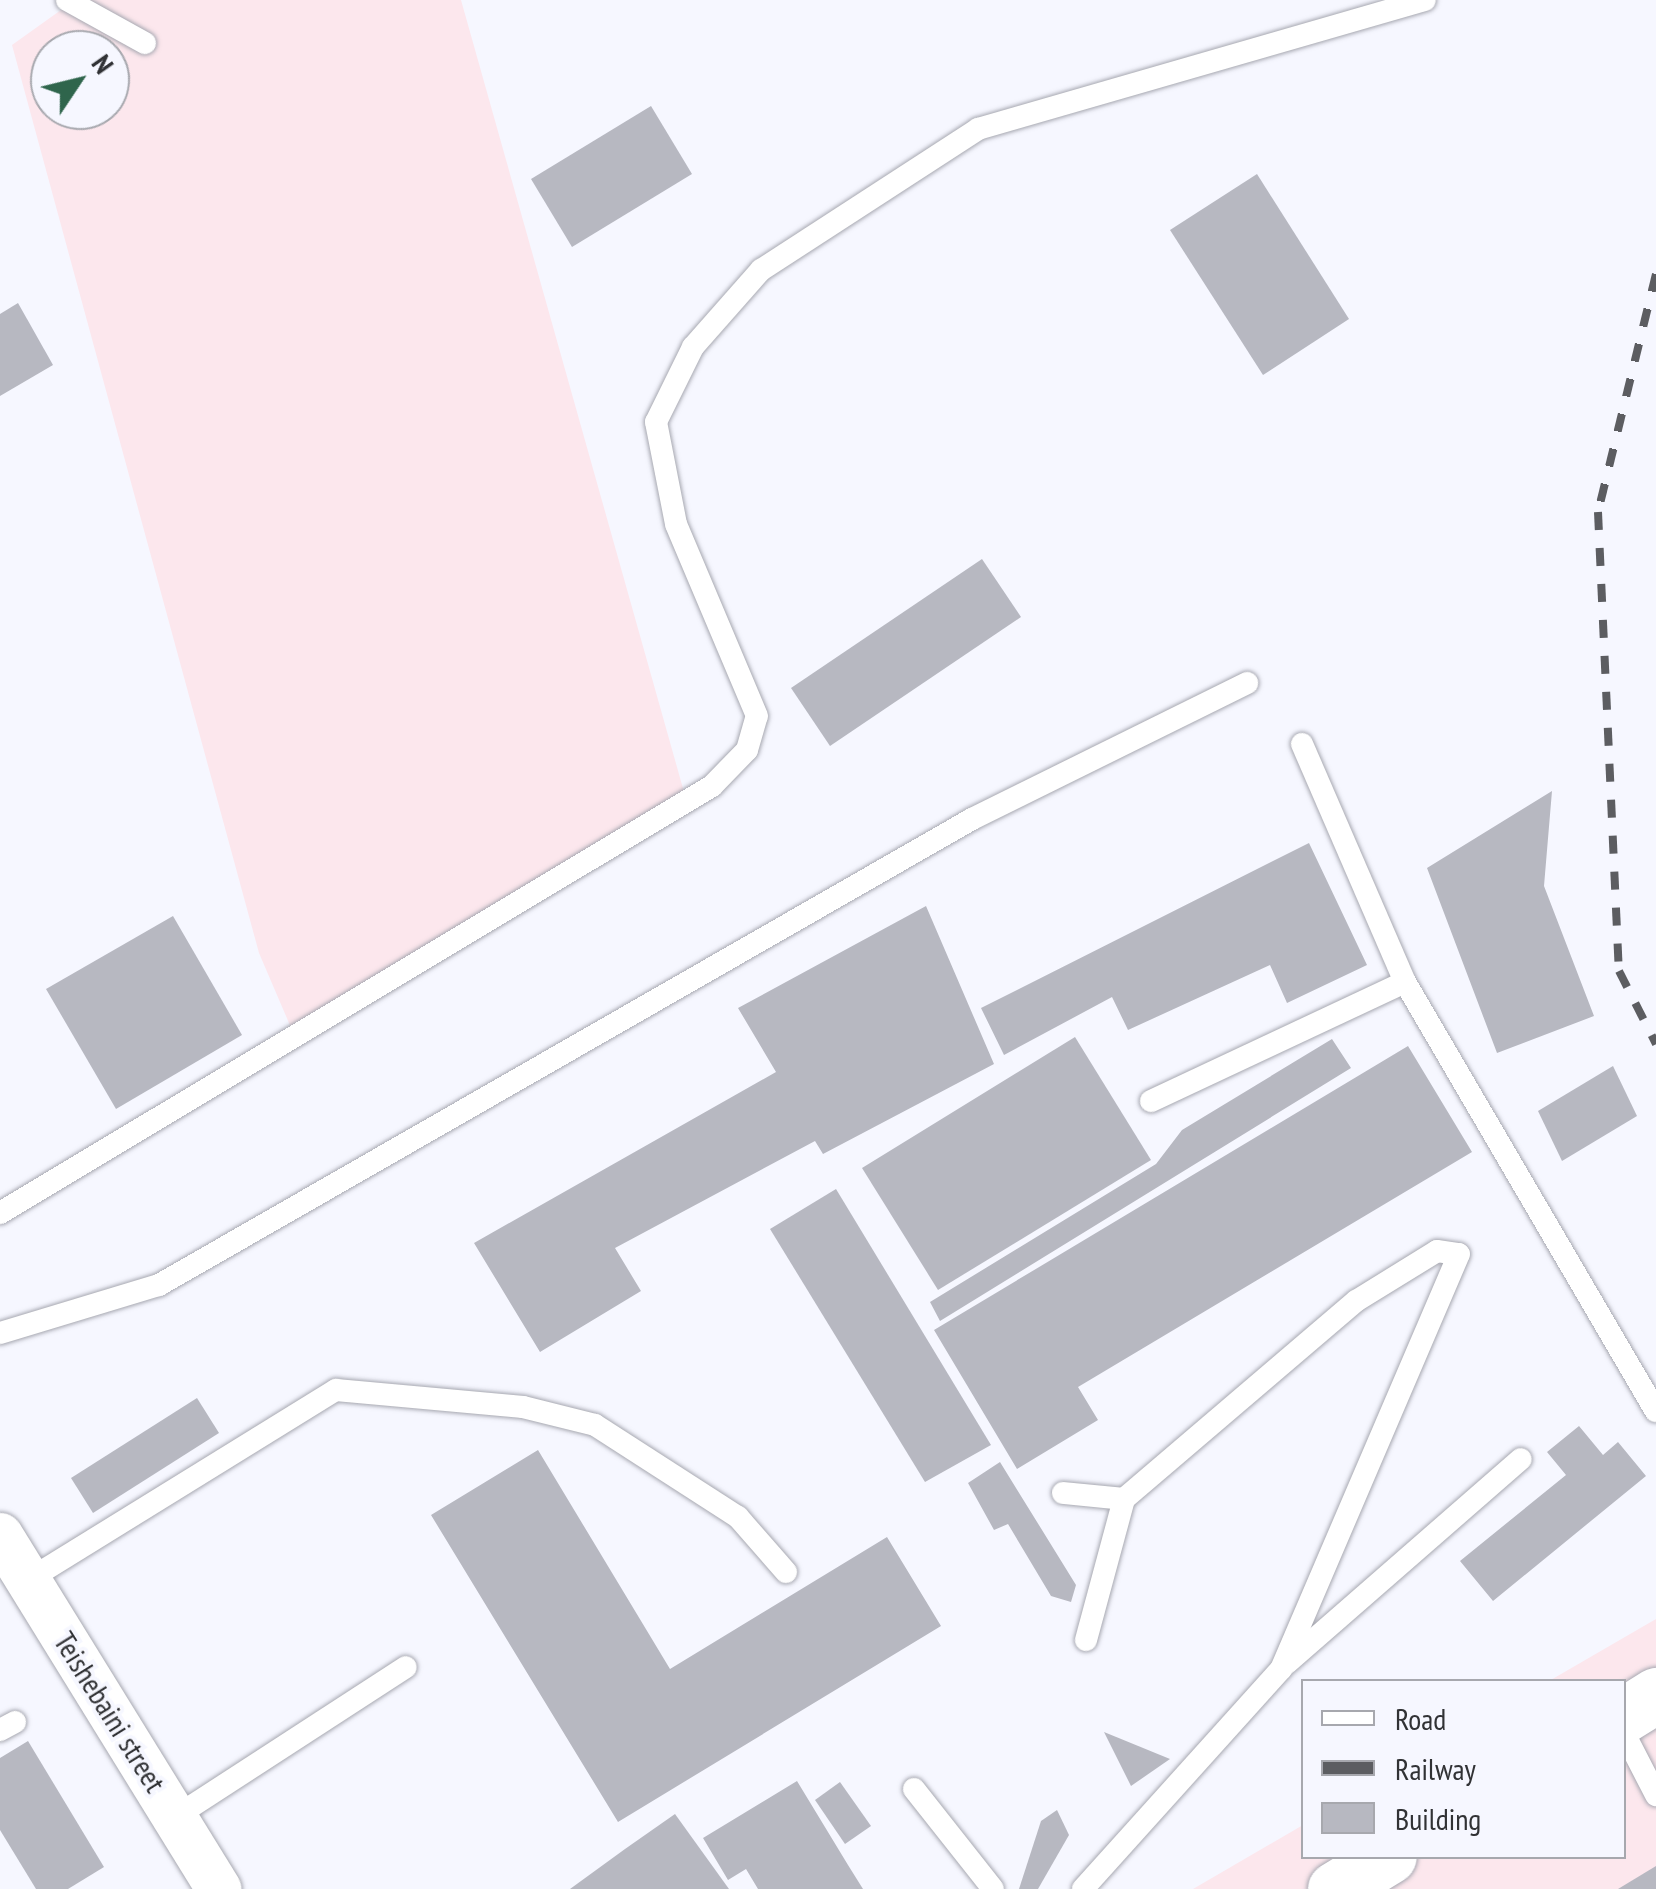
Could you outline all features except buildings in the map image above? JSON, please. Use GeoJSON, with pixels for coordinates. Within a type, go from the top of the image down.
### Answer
{"type":"FeatureCollection","features":[{"type":"Feature","properties":{"kind":"street","name":"Teishebaini street"},"geometry":{"type":"LineString","coordinates":[[0,1535],[219,1889]]}},
{"type":"Feature","properties":{"kind":"street"},"geometry":{"type":"LineString","coordinates":[[1626,1714],[1656,1695]]}},
{"type":"Feature","properties":{"kind":"street"},"geometry":{"type":"LineString","coordinates":[[1336,1889],[1384,1859]]}},
{"type":"Feature","properties":{"kind":"lane"},"geometry":{"type":"LineString","coordinates":[[66,0],[145,44]]}},
{"type":"Feature","properties":{"kind":"lane"},"geometry":{"type":"LineString","coordinates":[[0,1212],[712,786],[746,750],[757,716],[676,524],[656,422],[693,347],[761,270],[978,130],[1426,0]]}},
{"type":"Feature","properties":{"kind":"lane"},"geometry":{"type":"LineString","coordinates":[[0,1333],[159,1285],[972,819],[1247,683]]}},
{"type":"Feature","properties":{"kind":"lane"},"geometry":{"type":"LineString","coordinates":[[1302,744],[1406,982],[1656,1411]]}},
{"type":"Feature","properties":{"kind":"lane"},"geometry":{"type":"LineString","coordinates":[[1151,1101],[1406,982]]}},
{"type":"Feature","properties":{"kind":"lane"},"geometry":{"type":"LineString","coordinates":[[1086,1640],[1124,1499],[1356,1301],[1436,1251],[1459,1254],[1281,1669]]}},
{"type":"Feature","properties":{"kind":"lane"},"geometry":{"type":"LineString","coordinates":[[28,1580],[315,1397],[358,1390],[523,1407],[596,1426],[738,1517],[786,1572]]}},
{"type":"Feature","properties":{"kind":"lane"},"geometry":{"type":"LineString","coordinates":[[1083,1889],[1281,1669],[1521,1458]]}},
{"type":"Feature","properties":{"kind":"lane"},"geometry":{"type":"LineString","coordinates":[[1064,1493],[1124,1499]]}},
{"type":"Feature","properties":{"kind":"lane"},"geometry":{"type":"LineString","coordinates":[[175,1817],[406,1668]]}},
{"type":"Feature","properties":{"kind":"lane"},"geometry":{"type":"LineString","coordinates":[[1626,1737],[1656,1795]]}},
{"type":"Feature","properties":{"kind":"lane"},"geometry":{"type":"LineString","coordinates":[[914,1789],[993,1889]]}},
{"type":"Feature","properties":{"kind":"shaded area"},"geometry":{"type":"Polygon","coordinates":[[[75,0],[461,0],[684,792],[292,1030],[259,953],[35,130],[130,130],[130,30],[33,30],[75,0]]]}},
{"type":"Feature","properties":{"kind":"shaded area"},"geometry":{"type":"Polygon","coordinates":[[[30,32],[30,111],[12,45],[30,32]]]}},
{"type":"Feature","properties":{"kind":"shaded area"},"geometry":{"type":"Polygon","coordinates":[[[1656,1619],[1656,1889],[1193,1889],[1301,1826],[1301,1859],[1626,1859],[1626,1679],[1552,1679],[1656,1619]]]}},
{"type":"Feature","properties":{"kind":"railway"},"geometry":{"type":"LineString","coordinates":[[1656,274],[1598,512],[1619,971],[1656,1044]]}}]}
